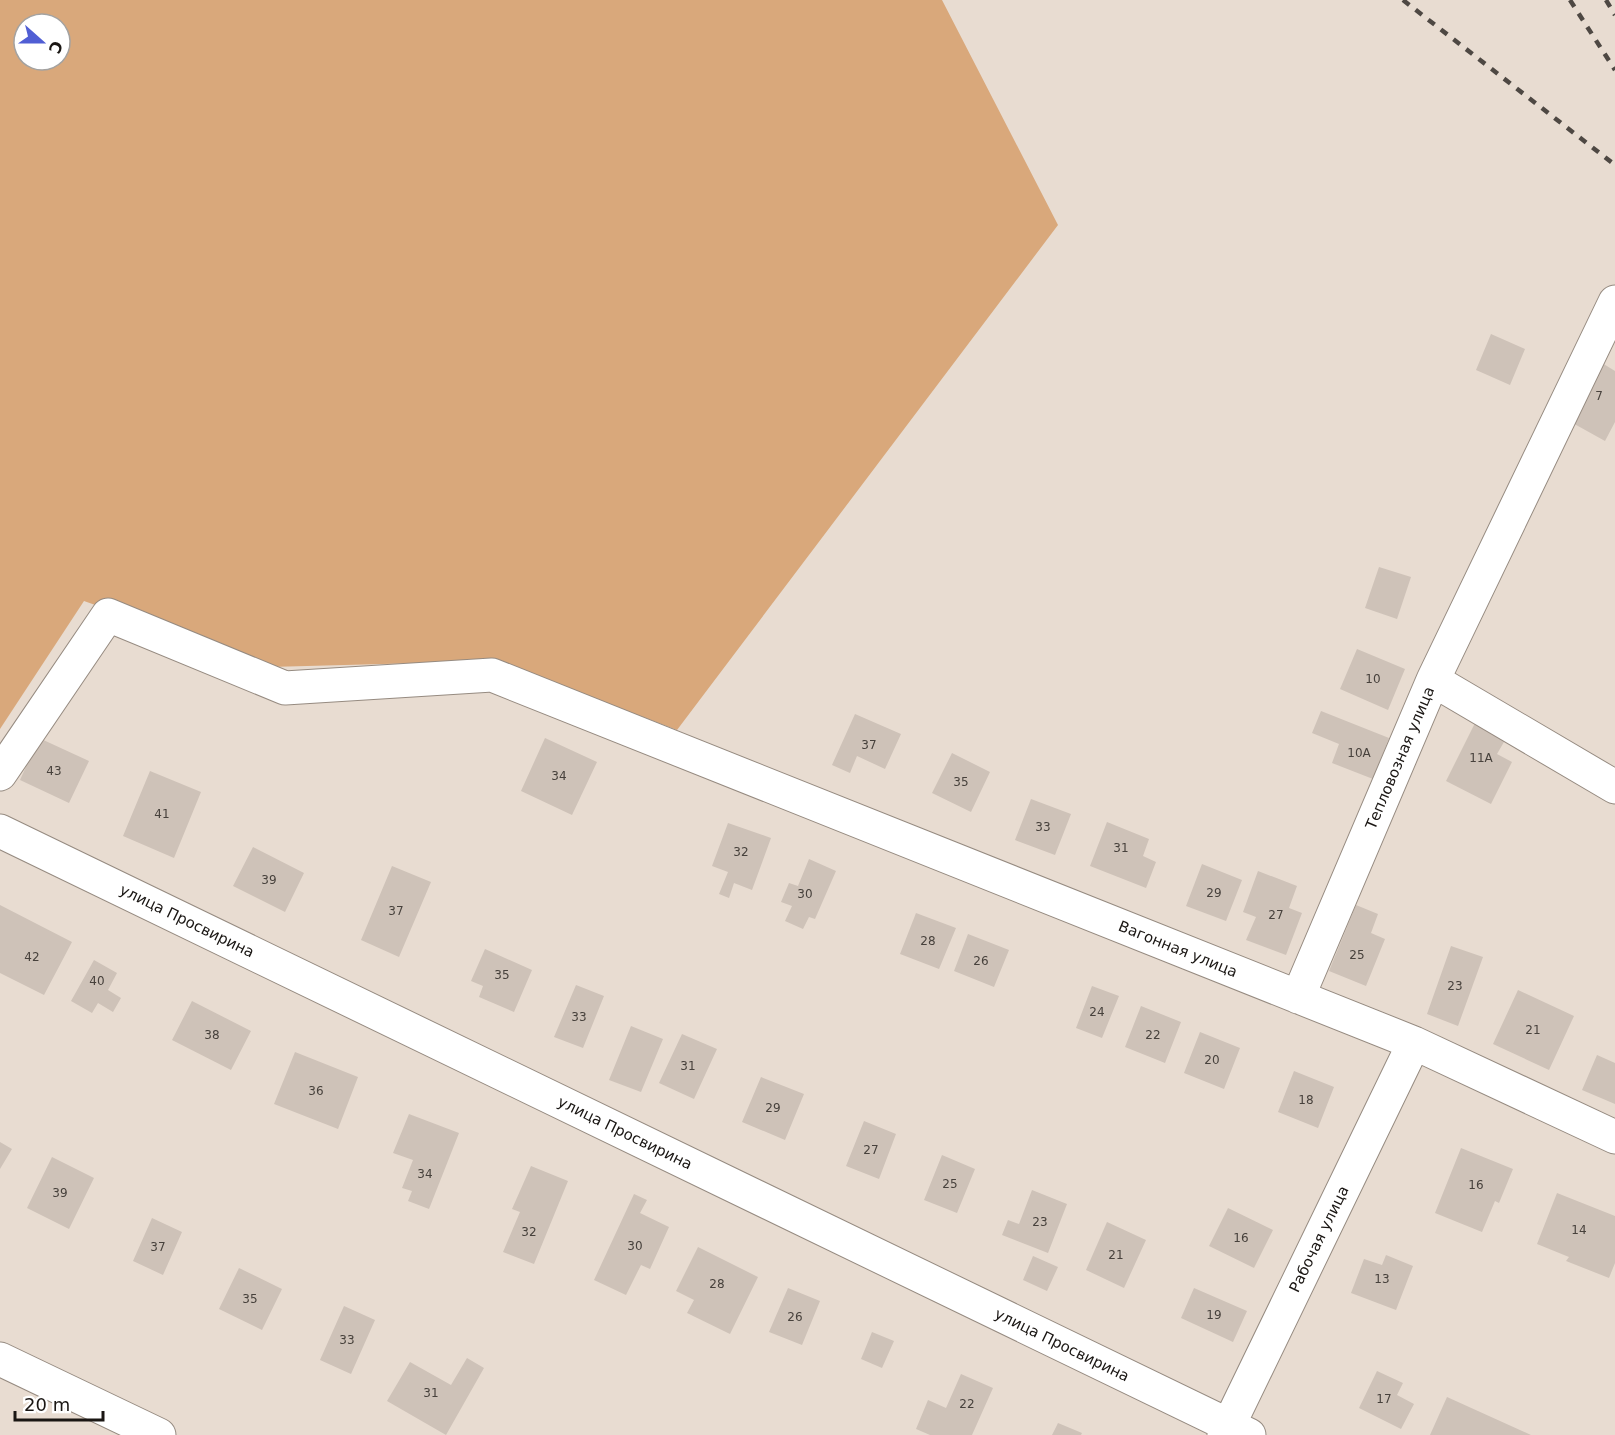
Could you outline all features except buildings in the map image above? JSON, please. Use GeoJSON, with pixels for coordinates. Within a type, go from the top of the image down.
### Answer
{"type":"FeatureCollection","features":[{"type":"Feature","properties":{"kind":"street"},"geometry":{"type":"LineString","coordinates":[[1433,680],[1615,302]]}},
{"type":"Feature","properties":{"kind":"street","name":"Вагонная улица"},"geometry":{"type":"LineString","coordinates":[[0,774],[108,615],[285,688],[492,675],[1414,1043],[1615,1137]]}},
{"type":"Feature","properties":{"kind":"street","name":"Тепловозная улица"},"geometry":{"type":"LineString","coordinates":[[1298,997],[1433,680],[1615,788]]}},
{"type":"Feature","properties":{"kind":"street","name":"улица Просвирина"},"geometry":{"type":"LineString","coordinates":[[0,831],[1234,1432]]}},
{"type":"Feature","properties":{"kind":"street","name":"Рабочая улица"},"geometry":{"type":"LineString","coordinates":[[1234,1432],[1414,1043]]}},
{"type":"Feature","properties":{"kind":"street"},"geometry":{"type":"LineString","coordinates":[[0,1359],[159,1435]]}},
{"type":"Feature","properties":{"kind":"shaded area"},"geometry":{"type":"Polygon","coordinates":[[[0,0],[942,0],[1058,225],[677,730],[496,661],[269,667],[84,601],[0,729],[0,0]]]}},
{"type":"Feature","properties":{"kind":"railway"},"geometry":{"type":"LineString","coordinates":[[1403,0],[1615,165]]}},
{"type":"Feature","properties":{"kind":"railway"},"geometry":{"type":"LineString","coordinates":[[1570,0],[1615,70]]}},
{"type":"Feature","properties":{"kind":"railway"},"geometry":{"type":"LineString","coordinates":[[1606,0],[1615,15]]}}]}
